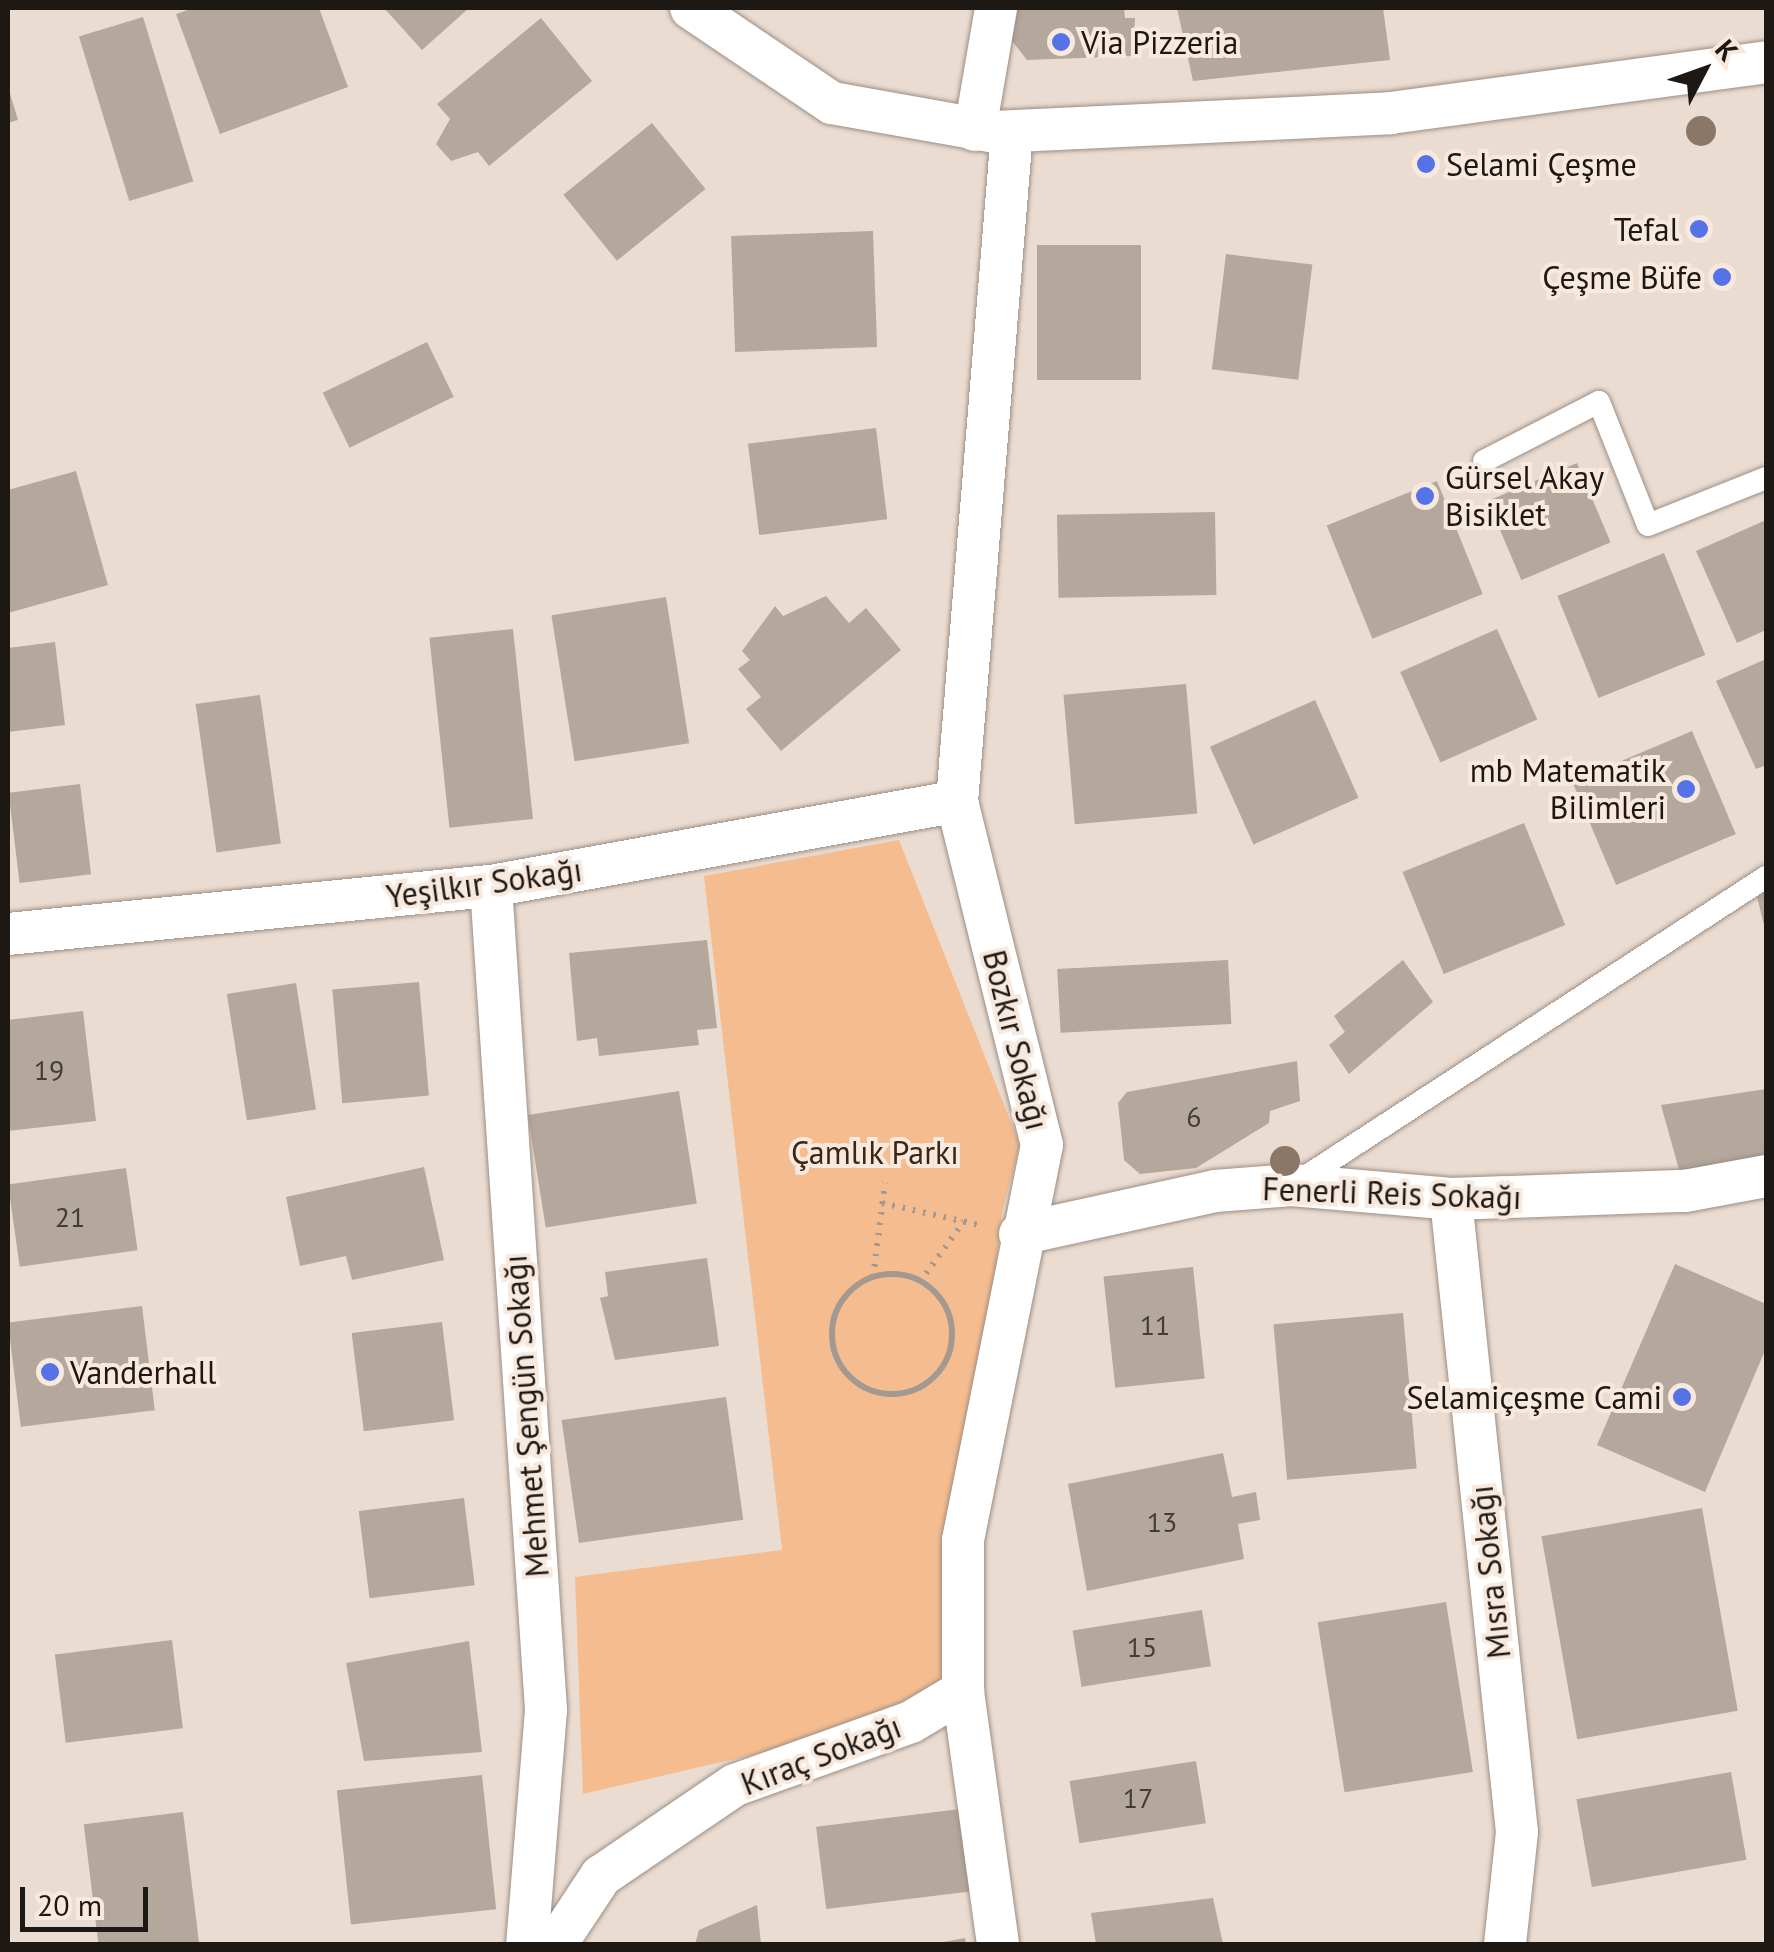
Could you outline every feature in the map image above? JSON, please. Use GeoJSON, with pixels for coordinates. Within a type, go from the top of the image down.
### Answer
{"type":"FeatureCollection","features":[{"type":"Feature","properties":{"kind":"street"},"geometry":{"type":"LineString","coordinates":[[691,8],[814,95],[993,131],[1340,116],[1656,84],[1766,62]]}},
{"type":"Feature","properties":{"kind":"street","name":"Bozkır Sokağı"},"geometry":{"type":"LineString","coordinates":[[996,8],[993,131],[956,800],[1042,1145],[1020,1234],[963,1540],[962,1691],[998,1944]]}},
{"type":"Feature","properties":{"kind":"street","name":"Yeşilkır Sokağı"},"geometry":{"type":"LineString","coordinates":[[8,934],[492,886],[956,800]]}},
{"type":"Feature","properties":{"kind":"street","name":"Mehmet Şengün Sokağı"},"geometry":{"type":"LineString","coordinates":[[492,886],[546,1710],[527,1944]]}},
{"type":"Feature","properties":{"kind":"street","name":"Fenerli Reis Sokağı"},"geometry":{"type":"LineString","coordinates":[[1020,1234],[1216,1191],[1292,1185],[1451,1200],[1685,1191],[1766,1176]]}},
{"type":"Feature","properties":{"kind":"street","name":"Mısra Sokağı"},"geometry":{"type":"LineString","coordinates":[[1451,1200],[1517,1832],[1505,1944]]}},
{"type":"Feature","properties":{"kind":"street","name":"Kıraç Sokağı"},"geometry":{"type":"LineString","coordinates":[[556,1944],[600,1876],[735,1785],[911,1722],[962,1691]]}},
{"type":"Feature","properties":{"kind":"lane"},"geometry":{"type":"LineString","coordinates":[[1484,461],[1599,402],[1648,525],[1766,478]]}},
{"type":"Feature","properties":{"kind":"lane"},"geometry":{"type":"LineString","coordinates":[[1292,1185],[1766,877]]}},
{"type":"Feature","properties":{"kind":"path"},"geometry":{"type":"LineString","coordinates":[[872,1277],[885,1183]]}},
{"type":"Feature","properties":{"kind":"path"},"geometry":{"type":"LineString","coordinates":[[882,1203],[1020,1234]]}},
{"type":"Feature","properties":{"kind":"path"},"geometry":{"type":"LineString","coordinates":[[920,1282],[964,1221]]}},
{"type":"Feature","properties":{"kind":"path"},"geometry":{"type":"LineString","coordinates":[[872,1277],[920,1282],[943,1301],[952,1344],[940,1372],[894,1394],[851,1378],[832,1332],[850,1291],[872,1277]]}},
{"type":"Feature","properties":{"kind":"green space","name":"Çamlık Parkı"},"geometry":{"type":"Polygon","coordinates":[[[899,840],[1020,1145],[1002,1212],[952,1673],[933,1692],[839,1735],[583,1794],[575,1577],[782,1550],[704,876],[899,840]]]}},
{"type":"Feature","properties":{"kind":"building"},"geometry":{"type":"Polygon","coordinates":[[[194,8],[319,8],[348,87],[220,134],[176,14],[194,8]]]}},
{"type":"Feature","properties":{"kind":"building"},"geometry":{"type":"Polygon","coordinates":[[[384,8],[469,8],[422,50],[384,8]]]}},
{"type":"Feature","properties":{"kind":"building"},"geometry":{"type":"Polygon","coordinates":[[[1012,8],[1124,8],[1125,18],[1135,18],[1133,56],[1027,60],[1009,37],[1012,8]]]}},
{"type":"Feature","properties":{"kind":"building"},"geometry":{"type":"Polygon","coordinates":[[[1177,8],[1383,8],[1390,60],[1193,81],[1177,8]]]}},
{"type":"Feature","properties":{"kind":"building"},"geometry":{"type":"Polygon","coordinates":[[[143,17],[193,181],[129,201],[79,37],[143,17]]]}},
{"type":"Feature","properties":{"kind":"building"},"geometry":{"type":"Polygon","coordinates":[[[541,18],[592,81],[489,166],[478,152],[451,161],[436,144],[450,119],[437,104],[541,18]]]}},
{"type":"Feature","properties":{"kind":"building"},"geometry":{"type":"Polygon","coordinates":[[[8,87],[18,120],[8,123],[8,87]]]}},
{"type":"Feature","properties":{"kind":"building"},"geometry":{"type":"Polygon","coordinates":[[[652,123],[705,189],[617,261],[563,195],[652,123]]]}},
{"type":"Feature","properties":{"kind":"building"},"geometry":{"type":"Polygon","coordinates":[[[873,231],[877,347],[735,352],[731,236],[873,231]]]}},
{"type":"Feature","properties":{"kind":"building"},"geometry":{"type":"Polygon","coordinates":[[[1037,245],[1141,245],[1141,380],[1037,380],[1037,245]]]}},
{"type":"Feature","properties":{"kind":"building"},"geometry":{"type":"Polygon","coordinates":[[[1226,254],[1312,265],[1298,380],[1212,369],[1226,254]]]}},
{"type":"Feature","properties":{"kind":"building"},"geometry":{"type":"Polygon","coordinates":[[[427,342],[454,397],[349,448],[323,393],[427,342]]]}},
{"type":"Feature","properties":{"kind":"building"},"geometry":{"type":"Polygon","coordinates":[[[876,428],[887,519],[759,535],[748,444],[876,428]]]}},
{"type":"Feature","properties":{"kind":"building"},"geometry":{"type":"Polygon","coordinates":[[[1577,463],[1611,542],[1521,580],[1488,501],[1577,463]]]}},
{"type":"Feature","properties":{"kind":"building"},"geometry":{"type":"Polygon","coordinates":[[[76,471],[108,585],[8,613],[8,490],[76,471]]]}},
{"type":"Feature","properties":{"kind":"building"},"geometry":{"type":"Polygon","coordinates":[[[1437,481],[1483,594],[1372,639],[1327,526],[1437,481]]]}},
{"type":"Feature","properties":{"kind":"building"},"geometry":{"type":"Polygon","coordinates":[[[1215,512],[1216,595],[1058,598],[1057,515],[1215,512]]]}},
{"type":"Feature","properties":{"kind":"building"},"geometry":{"type":"Polygon","coordinates":[[[1766,520],[1766,630],[1737,643],[1696,551],[1766,520]]]}},
{"type":"Feature","properties":{"kind":"building"},"geometry":{"type":"Polygon","coordinates":[[[1664,553],[1705,655],[1599,698],[1557,596],[1664,553]]]}},
{"type":"Feature","properties":{"kind":"building"},"geometry":{"type":"Polygon","coordinates":[[[826,596],[849,623],[866,608],[901,650],[781,751],[746,709],[761,697],[738,669],[750,660],[742,651],[775,606],[783,616],[826,596]]]}},
{"type":"Feature","properties":{"kind":"building"},"geometry":{"type":"Polygon","coordinates":[[[666,597],[689,743],[575,761],[551,615],[666,597]]]}},
{"type":"Feature","properties":{"kind":"building"},"geometry":{"type":"Polygon","coordinates":[[[513,629],[533,819],[449,828],[429,638],[513,629]]]}},
{"type":"Feature","properties":{"kind":"building"},"geometry":{"type":"Polygon","coordinates":[[[1497,629],[1537,719],[1440,763],[1400,672],[1497,629]]]}},
{"type":"Feature","properties":{"kind":"building"},"geometry":{"type":"Polygon","coordinates":[[[55,642],[65,725],[8,732],[8,648],[55,642]]]}},
{"type":"Feature","properties":{"kind":"building"},"geometry":{"type":"Polygon","coordinates":[[[1766,659],[1766,765],[1756,769],[1716,681],[1766,659]]]}},
{"type":"Feature","properties":{"kind":"building"},"geometry":{"type":"Polygon","coordinates":[[[1186,684],[1197,814],[1075,824],[1063,695],[1186,684]]]}},
{"type":"Feature","properties":{"kind":"building"},"geometry":{"type":"Polygon","coordinates":[[[260,695],[281,844],[217,853],[196,704],[260,695]]]}},
{"type":"Feature","properties":{"kind":"building"},"geometry":{"type":"Polygon","coordinates":[[[1315,700],[1359,798],[1253,845],[1210,747],[1315,700]]]}},
{"type":"Feature","properties":{"kind":"building"},"geometry":{"type":"Polygon","coordinates":[[[1692,731],[1736,834],[1616,885],[1572,782],[1692,731]]]}},
{"type":"Feature","properties":{"kind":"building"},"geometry":{"type":"Polygon","coordinates":[[[80,784],[91,874],[20,883],[9,793],[80,784]]]}},
{"type":"Feature","properties":{"kind":"building"},"geometry":{"type":"Polygon","coordinates":[[[1524,823],[1565,925],[1444,974],[1403,872],[1524,823]]]}},
{"type":"Feature","properties":{"kind":"building"},"geometry":{"type":"Polygon","coordinates":[[[1766,890],[1766,929],[1765,929],[1757,897],[1766,890]]]}},
{"type":"Feature","properties":{"kind":"building"},"geometry":{"type":"Polygon","coordinates":[[[707,940],[717,1028],[697,1030],[699,1045],[599,1056],[597,1038],[577,1041],[569,953],[707,940]]]}},
{"type":"Feature","properties":{"kind":"building"},"geometry":{"type":"Polygon","coordinates":[[[1228,960],[1231,1024],[1061,1033],[1057,969],[1228,960]]]}},
{"type":"Feature","properties":{"kind":"building"},"geometry":{"type":"Polygon","coordinates":[[[1403,960],[1433,1002],[1349,1074],[1329,1045],[1345,1032],[1334,1016],[1403,960]]]}},
{"type":"Feature","properties":{"kind":"building"},"geometry":{"type":"Polygon","coordinates":[[[419,982],[429,1096],[342,1103],[332,990],[419,982]]]}},
{"type":"Feature","properties":{"kind":"building"},"geometry":{"type":"Polygon","coordinates":[[[296,983],[316,1109],[247,1120],[227,994],[296,983]]]}},
{"type":"Feature","properties":{"kind":"building"},"geometry":{"type":"Polygon","coordinates":[[[83,1011],[96,1121],[8,1131],[8,1020],[83,1011]]]}},
{"type":"Feature","properties":{"kind":"building"},"geometry":{"type":"Polygon","coordinates":[[[1297,1061],[1300,1101],[1270,1111],[1269,1123],[1196,1168],[1140,1174],[1124,1160],[1118,1103],[1127,1092],[1297,1061]]]}},
{"type":"Feature","properties":{"kind":"building"},"geometry":{"type":"Polygon","coordinates":[[[1766,1089],[1766,1165],[1680,1173],[1661,1105],[1766,1089]]]}},
{"type":"Feature","properties":{"kind":"building"},"geometry":{"type":"Polygon","coordinates":[[[679,1091],[697,1204],[546,1228],[528,1115],[679,1091]]]}},
{"type":"Feature","properties":{"kind":"building"},"geometry":{"type":"Polygon","coordinates":[[[424,1167],[444,1260],[352,1280],[346,1256],[300,1266],[286,1197],[424,1167]]]}},
{"type":"Feature","properties":{"kind":"building"},"geometry":{"type":"Polygon","coordinates":[[[126,1168],[138,1250],[20,1267],[8,1185],[126,1168]]]}},
{"type":"Feature","properties":{"kind":"building"},"geometry":{"type":"Polygon","coordinates":[[[707,1258],[719,1346],[615,1360],[600,1298],[608,1296],[605,1272],[707,1258]]]}},
{"type":"Feature","properties":{"kind":"building","name":"Selamiçeşme Cami"},"geometry":{"type":"Polygon","coordinates":[[[1675,1264],[1766,1304],[1766,1348],[1705,1492],[1597,1445],[1675,1264]]]}},
{"type":"Feature","properties":{"kind":"building"},"geometry":{"type":"Polygon","coordinates":[[[1193,1267],[1205,1378],[1115,1388],[1103,1276],[1193,1267]]]}},
{"type":"Feature","properties":{"kind":"building"},"geometry":{"type":"Polygon","coordinates":[[[142,1306],[155,1410],[21,1427],[8,1322],[142,1306]]]}},
{"type":"Feature","properties":{"kind":"building"},"geometry":{"type":"Polygon","coordinates":[[[1403,1313],[1417,1468],[1287,1480],[1273,1324],[1403,1313]]]}},
{"type":"Feature","properties":{"kind":"building"},"geometry":{"type":"Polygon","coordinates":[[[442,1322],[454,1420],[364,1431],[352,1333],[442,1322]]]}},
{"type":"Feature","properties":{"kind":"building"},"geometry":{"type":"Polygon","coordinates":[[[726,1397],[743,1520],[579,1543],[562,1420],[726,1397]]]}},
{"type":"Feature","properties":{"kind":"building"},"geometry":{"type":"Polygon","coordinates":[[[1223,1453],[1232,1497],[1256,1492],[1260,1520],[1238,1524],[1244,1559],[1087,1591],[1068,1484],[1223,1453]]]}},
{"type":"Feature","properties":{"kind":"building"},"geometry":{"type":"Polygon","coordinates":[[[464,1498],[475,1585],[370,1598],[359,1511],[464,1498]]]}},
{"type":"Feature","properties":{"kind":"building"},"geometry":{"type":"Polygon","coordinates":[[[1702,1508],[1738,1711],[1577,1739],[1541,1536],[1702,1508]]]}},
{"type":"Feature","properties":{"kind":"building"},"geometry":{"type":"Polygon","coordinates":[[[1446,1602],[1473,1772],[1345,1792],[1318,1622],[1446,1602]]]}},
{"type":"Feature","properties":{"kind":"building"},"geometry":{"type":"Polygon","coordinates":[[[1202,1610],[1211,1666],[1082,1687],[1073,1630],[1202,1610]]]}},
{"type":"Feature","properties":{"kind":"building"},"geometry":{"type":"Polygon","coordinates":[[[172,1640],[183,1728],[66,1743],[55,1654],[172,1640]]]}},
{"type":"Feature","properties":{"kind":"building"},"geometry":{"type":"Polygon","coordinates":[[[469,1641],[482,1752],[364,1761],[346,1663],[469,1641]]]}},
{"type":"Feature","properties":{"kind":"building"},"geometry":{"type":"Polygon","coordinates":[[[1196,1761],[1206,1823],[1079,1843],[1070,1781],[1196,1761]]]}},
{"type":"Feature","properties":{"kind":"building"},"geometry":{"type":"Polygon","coordinates":[[[1731,1772],[1746,1860],[1592,1887],[1576,1799],[1731,1772]]]}},
{"type":"Feature","properties":{"kind":"building"},"geometry":{"type":"Polygon","coordinates":[[[482,1775],[496,1909],[351,1925],[337,1790],[482,1775]]]}},
{"type":"Feature","properties":{"kind":"building"},"geometry":{"type":"Polygon","coordinates":[[[960,1809],[970,1891],[826,1909],[816,1827],[960,1809]]]}},
{"type":"Feature","properties":{"kind":"building"},"geometry":{"type":"Polygon","coordinates":[[[183,1812],[199,1944],[98,1944],[84,1824],[183,1812]]]}},
{"type":"Feature","properties":{"kind":"building"},"geometry":{"type":"Polygon","coordinates":[[[1213,1898],[1223,1944],[1096,1944],[1091,1913],[1213,1898]]]}},
{"type":"Feature","properties":{"kind":"building"},"geometry":{"type":"Polygon","coordinates":[[[757,1905],[761,1944],[695,1944],[699,1930],[757,1905]]]}},
{"type":"Feature","properties":{"kind":"building"},"geometry":{"type":"Polygon","coordinates":[[[965,1938],[966,1944],[938,1944],[938,1943],[965,1938]]]}},
{"type":"Feature","properties":{"kind":"place","name":"Via Pizzeria"},"geometry":{"type":"Point","coordinates":[1061,42]}},
{"type":"Feature","properties":{"kind":"place","name":"Selami Çeşme"},"geometry":{"type":"Point","coordinates":[1426,164]}},
{"type":"Feature","properties":{"kind":"place","name":"Tefal"},"geometry":{"type":"Point","coordinates":[1699,229]}},
{"type":"Feature","properties":{"kind":"place","name":"Çeşme Büfe"},"geometry":{"type":"Point","coordinates":[1722,277]}},
{"type":"Feature","properties":{"kind":"place","name":"Gürsel Akay Bisiklet"},"geometry":{"type":"Point","coordinates":[1425,496]}},
{"type":"Feature","properties":{"kind":"place","name":"mb Matematik Bilimleri"},"geometry":{"type":"Point","coordinates":[1686,789]}},
{"type":"Feature","properties":{"kind":"place","name":"Vanderhall"},"geometry":{"type":"Point","coordinates":[50,1372]}},
{"type":"Feature","properties":{"kind":"place","name":"Selamiçeşme Cami"},"geometry":{"type":"Point","coordinates":[1682,1397]}}]}
